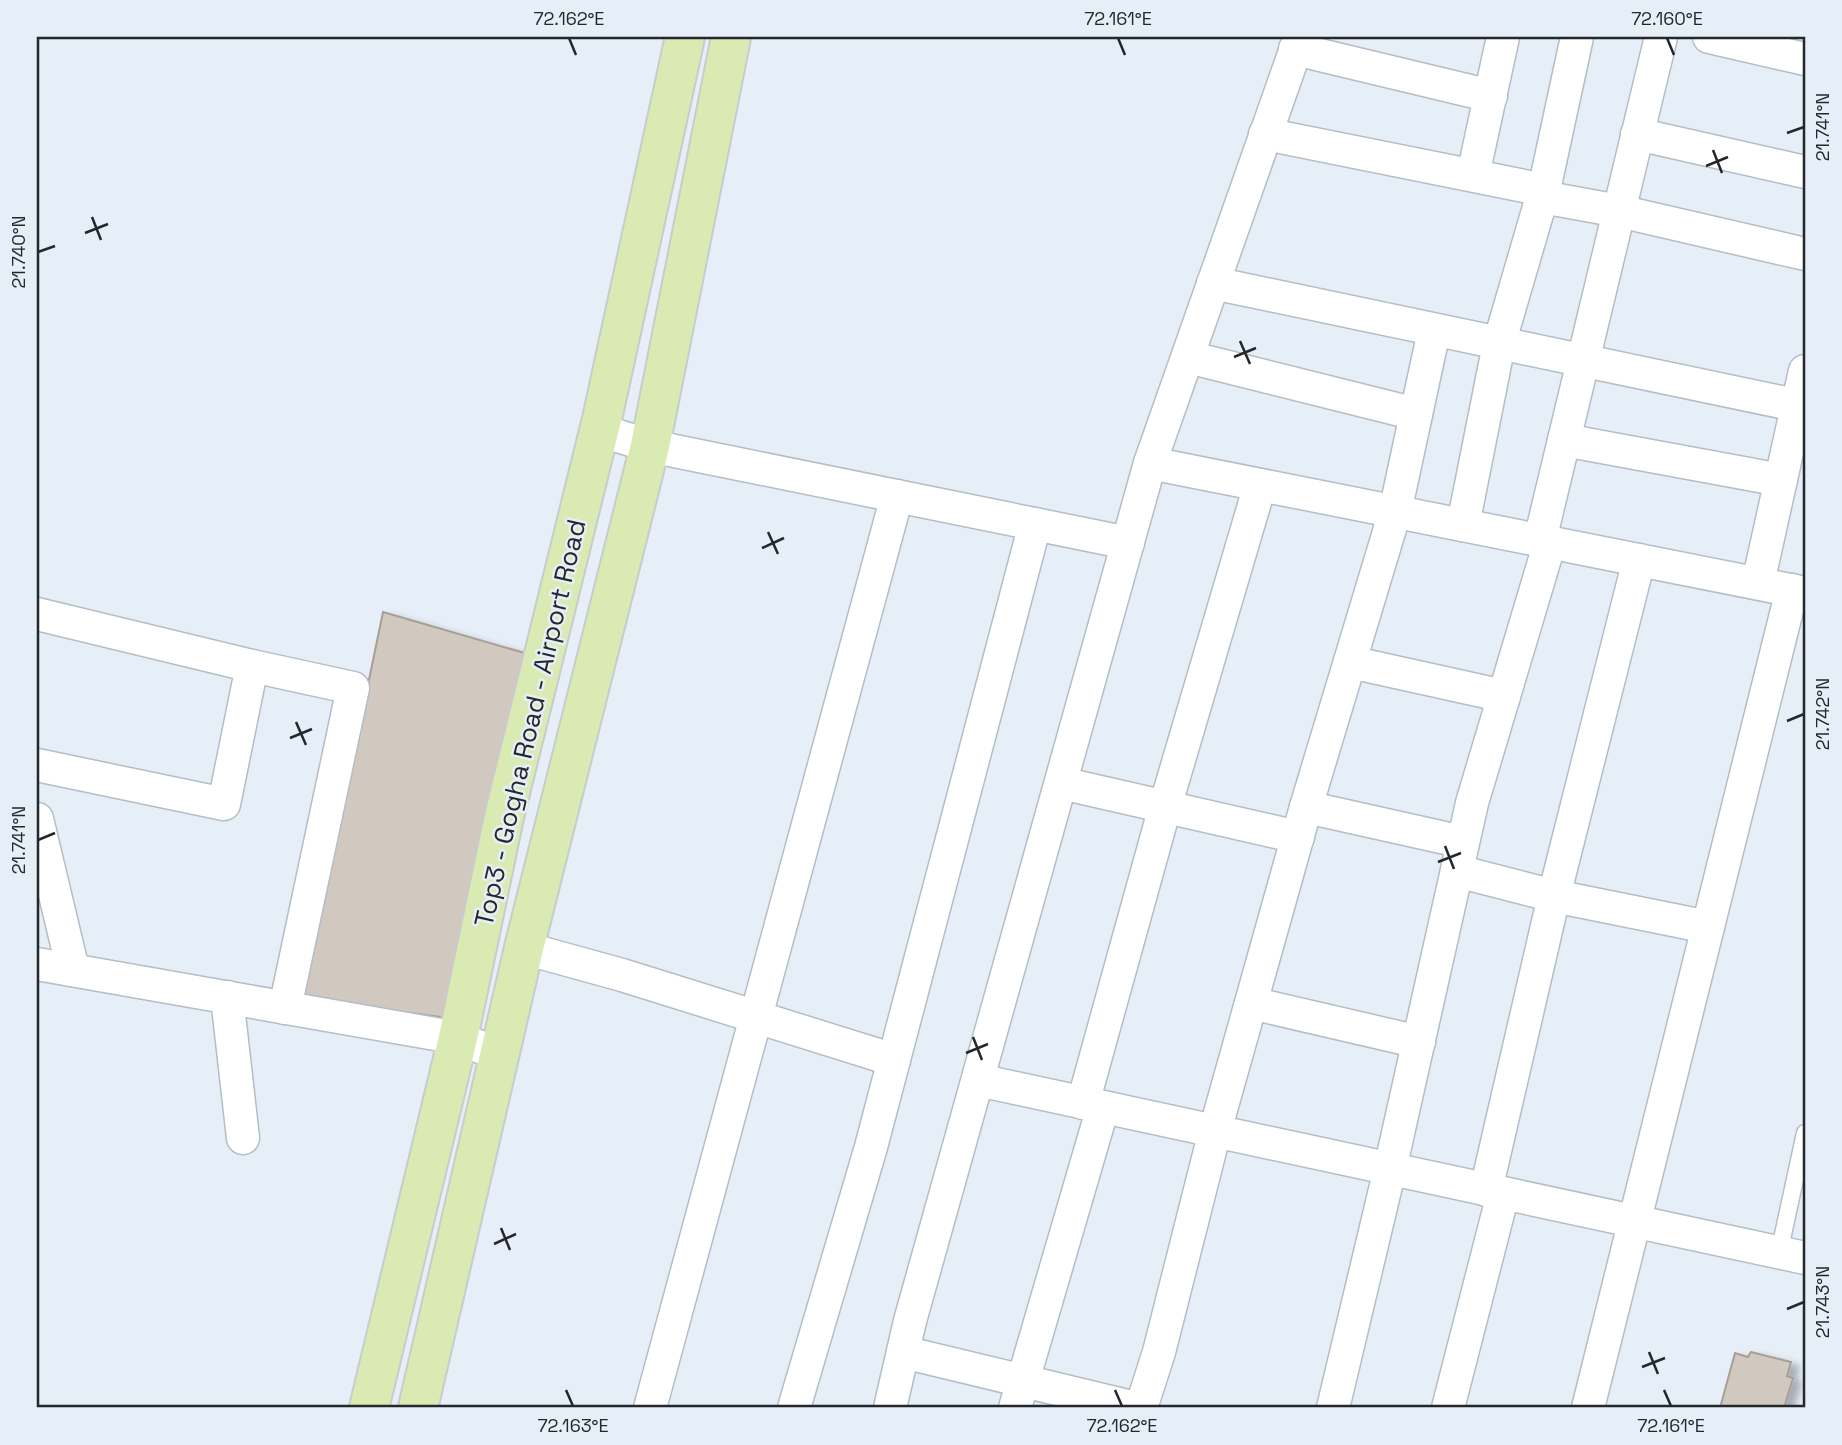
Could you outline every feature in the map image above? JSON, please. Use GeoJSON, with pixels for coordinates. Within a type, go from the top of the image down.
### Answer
{"type":"FeatureCollection","features":[{"type":"Feature","properties":{"kind":"main road","name":"Top3 - Gogha Road - Airport Road"},"geometry":{"type":"LineString","coordinates":[[369,1408],[458,1038],[504,817],[599,430],[685,37]]}},
{"type":"Feature","properties":{"kind":"main road"},"geometry":{"type":"LineString","coordinates":[[418,1408],[524,948],[650,446],[731,37]]}},
{"type":"Feature","properties":{"kind":"street"},"geometry":{"type":"LineString","coordinates":[[1473,175],[1503,37]]}},
{"type":"Feature","properties":{"kind":"street"},"geometry":{"type":"LineString","coordinates":[[1463,525],[1499,344],[1543,193],[1577,37]]}},
{"type":"Feature","properties":{"kind":"street"},"geometry":{"type":"LineString","coordinates":[[1333,1408],[1390,1170],[1472,803],[1504,696],[1545,541],[1564,440],[1661,37]]}},
{"type":"Feature","properties":{"kind":"street"},"geometry":{"type":"LineString","coordinates":[[1709,37],[1772,44],[1805,59]]}},
{"type":"Feature","properties":{"kind":"street"},"geometry":{"type":"LineString","coordinates":[[890,1408],[903,1352],[1150,463],[1297,43],[1491,96]]}},
{"type":"Feature","properties":{"kind":"street"},"geometry":{"type":"LineString","coordinates":[[1265,134],[1473,175],[1805,254]]}},
{"type":"Feature","properties":{"kind":"street"},"geometry":{"type":"LineString","coordinates":[[1637,134],[1805,172]]}},
{"type":"Feature","properties":{"kind":"street"},"geometry":{"type":"LineString","coordinates":[[1213,283],[1801,406]]}},
{"type":"Feature","properties":{"kind":"street"},"geometry":{"type":"LineString","coordinates":[[903,1352],[1018,1395],[1139,1408],[1158,1352],[1215,1132],[1306,807],[1395,512],[1434,331]]}},
{"type":"Feature","properties":{"kind":"street"},"geometry":{"type":"LineString","coordinates":[[1188,357],[1416,414]]}},
{"type":"Feature","properties":{"kind":"street"},"geometry":{"type":"LineString","coordinates":[[1758,583],[1788,490],[1805,371]]}},
{"type":"Feature","properties":{"kind":"street"},"geometry":{"type":"LineString","coordinates":[[599,430],[650,446],[1128,543]]}},
{"type":"Feature","properties":{"kind":"street"},"geometry":{"type":"LineString","coordinates":[[1564,440],[1788,490]]}},
{"type":"Feature","properties":{"kind":"street"},"geometry":{"type":"LineString","coordinates":[[1150,463],[1799,591],[1708,927],[1589,1408]]}},
{"type":"Feature","properties":{"kind":"street"},"geometry":{"type":"LineString","coordinates":[[1018,1395],[1093,1105],[1165,807],[1260,485]]}},
{"type":"Feature","properties":{"kind":"street"},"geometry":{"type":"LineString","coordinates":[[650,1408],[897,496]]}},
{"type":"Feature","properties":{"kind":"street"},"geometry":{"type":"LineString","coordinates":[[794,1408],[871,1147],[1035,524]]}},
{"type":"Feature","properties":{"kind":"street"},"geometry":{"type":"LineString","coordinates":[[1448,1408],[1495,1192],[1554,896],[1639,560]]}},
{"type":"Feature","properties":{"kind":"street"},"geometry":{"type":"LineString","coordinates":[[37,614],[353,688],[285,1007]]}},
{"type":"Feature","properties":{"kind":"street"},"geometry":{"type":"LineString","coordinates":[[1350,662],[1504,696]]}},
{"type":"Feature","properties":{"kind":"street"},"geometry":{"type":"LineString","coordinates":[[37,765],[224,804],[252,666]]}},
{"type":"Feature","properties":{"kind":"street"},"geometry":{"type":"LineString","coordinates":[[1061,783],[1298,837]]}},
{"type":"Feature","properties":{"kind":"street"},"geometry":{"type":"LineString","coordinates":[[1306,807],[1460,856],[1554,896],[1708,927]]}},
{"type":"Feature","properties":{"kind":"street"},"geometry":{"type":"LineString","coordinates":[[37,819],[73,970]]}},
{"type":"Feature","properties":{"kind":"street"},"geometry":{"type":"LineString","coordinates":[[524,948],[622,975],[894,1060]]}},
{"type":"Feature","properties":{"kind":"street"},"geometry":{"type":"LineString","coordinates":[[37,964],[458,1038],[500,1055]]}},
{"type":"Feature","properties":{"kind":"street"},"geometry":{"type":"LineString","coordinates":[[227,998],[243,1138]]}},
{"type":"Feature","properties":{"kind":"street"},"geometry":{"type":"LineString","coordinates":[[1251,1003],[1419,1042]]}},
{"type":"Feature","properties":{"kind":"street"},"geometry":{"type":"LineString","coordinates":[[978,1080],[1792,1255]]}},
{"type":"Feature","properties":{"kind":"lane"},"geometry":{"type":"LineString","coordinates":[[1792,1255],[1805,1133]]}},
{"type":"Feature","properties":{"kind":"building"},"geometry":{"type":"Polygon","coordinates":[[[383,612],[528,654],[448,1018],[303,999],[383,612]]]}},
{"type":"Feature","properties":{"kind":"building"},"geometry":{"type":"Polygon","coordinates":[[[1751,1352],[1791,1362],[1787,1376],[1793,1378],[1784,1408],[1720,1408],[1735,1353],[1748,1357],[1751,1352]]]}}]}
